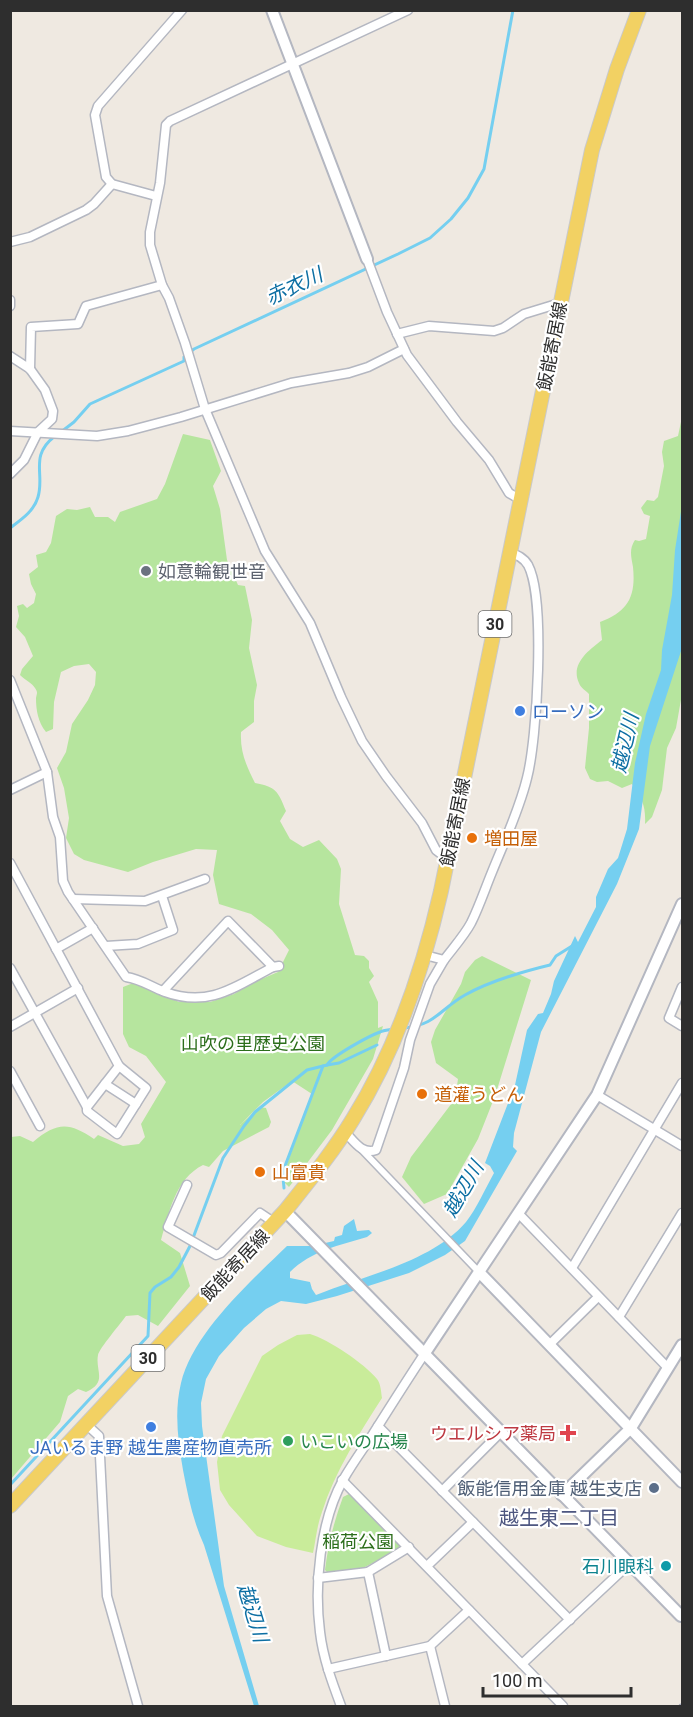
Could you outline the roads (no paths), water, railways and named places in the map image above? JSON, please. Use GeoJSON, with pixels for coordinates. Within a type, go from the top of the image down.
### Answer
{"type":"FeatureCollection","features":[{"type":"Feature","properties":{"kind":"main road","name":"飯能寄居線"},"geometry":{"type":"LineString","coordinates":[[10,1506],[275,1223],[345,1132],[382,1064],[425,955],[448,859],[560,303],[598,129],[625,45],[639,10]]}},
{"type":"Feature","properties":{"kind":"street"},"geometry":{"type":"LineString","coordinates":[[156,196],[112,184],[106,177],[95,115],[98,106],[182,10]]}},
{"type":"Feature","properties":{"kind":"street"},"geometry":{"type":"LineString","coordinates":[[272,10],[367,259],[404,349],[457,422],[489,460],[509,493],[521,500]]}},
{"type":"Feature","properties":{"kind":"street"},"geometry":{"type":"LineString","coordinates":[[408,10],[166,125],[150,245],[162,285],[170,298],[205,409],[265,551],[310,623],[341,697],[363,741],[422,823],[436,850],[448,859]]}},
{"type":"Feature","properties":{"kind":"street"},"geometry":{"type":"LineString","coordinates":[[10,242],[30,237],[86,210],[112,184]]}},
{"type":"Feature","properties":{"kind":"street"},"geometry":{"type":"LineString","coordinates":[[30,369],[32,327],[78,324],[86,306],[162,285]]}},
{"type":"Feature","properties":{"kind":"street"},"geometry":{"type":"LineString","coordinates":[[10,300],[10,306]]}},
{"type":"Feature","properties":{"kind":"street"},"geometry":{"type":"LineString","coordinates":[[397,334],[429,326],[494,331],[503,328],[524,314],[560,303]]}},
{"type":"Feature","properties":{"kind":"street"},"geometry":{"type":"LineString","coordinates":[[10,431],[97,435],[128,431],[291,383],[349,373],[368,367],[404,349]]}},
{"type":"Feature","properties":{"kind":"street"},"geometry":{"type":"LineString","coordinates":[[10,356],[30,369],[45,390],[53,411],[52,419],[38,432],[24,460],[10,474]]}},
{"type":"Feature","properties":{"kind":"street"},"geometry":{"type":"LineString","coordinates":[[362,1150],[371,1152],[376,1149],[430,984],[471,923],[528,778],[539,641],[538,623],[528,565],[523,558],[510,552]]}},
{"type":"Feature","properties":{"kind":"street"},"geometry":{"type":"LineString","coordinates":[[10,680],[14,696],[47,772],[53,817],[60,837],[63,881],[126,977],[139,979],[164,991],[181,997],[204,999],[224,993],[276,967],[228,921],[164,991]]}},
{"type":"Feature","properties":{"kind":"street"},"geometry":{"type":"LineString","coordinates":[[10,790],[47,772]]}},
{"type":"Feature","properties":{"kind":"street"},"geometry":{"type":"LineString","coordinates":[[10,863],[119,1066],[146,1088],[117,1134],[87,1111],[87,1107],[10,968]]}},
{"type":"Feature","properties":{"kind":"street"},"geometry":{"type":"LineString","coordinates":[[73,899],[145,901],[205,879]]}},
{"type":"Feature","properties":{"kind":"street"},"geometry":{"type":"LineString","coordinates":[[106,946],[138,944],[173,930],[162,896]]}},
{"type":"Feature","properties":{"kind":"street"},"geometry":{"type":"LineString","coordinates":[[341,1707],[328,1669],[320,1634],[317,1606],[324,1536],[330,1509],[342,1480],[597,1095],[678,927],[682,904]]}},
{"type":"Feature","properties":{"kind":"street"},"geometry":{"type":"LineString","coordinates":[[56,949],[93,928]]}},
{"type":"Feature","properties":{"kind":"street"},"geometry":{"type":"LineString","coordinates":[[425,955],[444,960]]}},
{"type":"Feature","properties":{"kind":"street"},"geometry":{"type":"LineString","coordinates":[[682,987],[669,1018],[682,1026]]}},
{"type":"Feature","properties":{"kind":"street"},"geometry":{"type":"LineString","coordinates":[[10,1028],[78,988]]}},
{"type":"Feature","properties":{"kind":"street"},"geometry":{"type":"LineString","coordinates":[[87,1107],[119,1066]]}},
{"type":"Feature","properties":{"kind":"street"},"geometry":{"type":"LineString","coordinates":[[10,1071],[40,1126]]}},
{"type":"Feature","properties":{"kind":"street"},"geometry":{"type":"LineString","coordinates":[[572,1268],[682,1083]]}},
{"type":"Feature","properties":{"kind":"street"},"geometry":{"type":"LineString","coordinates":[[105,1084],[136,1104]]}},
{"type":"Feature","properties":{"kind":"street"},"geometry":{"type":"LineString","coordinates":[[597,1095],[682,1146]]}},
{"type":"Feature","properties":{"kind":"street"},"geometry":{"type":"LineString","coordinates":[[345,1132],[631,1428],[681,1476]]}},
{"type":"Feature","properties":{"kind":"street"},"geometry":{"type":"LineString","coordinates":[[187,1185],[168,1227],[216,1255],[221,1253],[260,1213],[275,1223]]}},
{"type":"Feature","properties":{"kind":"street"},"geometry":{"type":"LineString","coordinates":[[285,1211],[681,1616]]}},
{"type":"Feature","properties":{"kind":"street"},"geometry":{"type":"LineString","coordinates":[[620,1317],[682,1213]]}},
{"type":"Feature","properties":{"kind":"street"},"geometry":{"type":"LineString","coordinates":[[519,1214],[668,1368]]}},
{"type":"Feature","properties":{"kind":"street"},"geometry":{"type":"LineString","coordinates":[[550,1344],[598,1297]]}},
{"type":"Feature","properties":{"kind":"street"},"geometry":{"type":"LineString","coordinates":[[562,1495],[631,1428],[682,1345]]}},
{"type":"Feature","properties":{"kind":"street"},"geometry":{"type":"LineString","coordinates":[[87,1425],[99,1436],[107,1596],[138,1707]]}},
{"type":"Feature","properties":{"kind":"street"},"geometry":{"type":"LineString","coordinates":[[378,1426],[570,1620]]}},
{"type":"Feature","properties":{"kind":"street"},"geometry":{"type":"LineString","coordinates":[[442,1491],[501,1432]]}},
{"type":"Feature","properties":{"kind":"street"},"geometry":{"type":"LineString","coordinates":[[342,1480],[562,1707]]}},
{"type":"Feature","properties":{"kind":"street"},"geometry":{"type":"LineString","coordinates":[[427,1566],[472,1522]]}},
{"type":"Feature","properties":{"kind":"street"},"geometry":{"type":"LineString","coordinates":[[318,1578],[368,1572],[409,1547]]}},
{"type":"Feature","properties":{"kind":"street"},"geometry":{"type":"LineString","coordinates":[[522,1664],[629,1564]]}},
{"type":"Feature","properties":{"kind":"street"},"geometry":{"type":"LineString","coordinates":[[368,1572],[386,1656]]}},
{"type":"Feature","properties":{"kind":"street"},"geometry":{"type":"LineString","coordinates":[[328,1669],[430,1647],[469,1610]]}},
{"type":"Feature","properties":{"kind":"street"},"geometry":{"type":"LineString","coordinates":[[430,1647],[445,1707]]}},
{"type":"Feature","properties":{"kind":"water"},"geometry":{"type":"Polygon","coordinates":[[[682,505],[682,648],[650,746],[639,829],[617,884],[541,1032],[514,1133],[513,1147],[517,1151],[465,1241],[445,1255],[409,1273],[306,1304],[281,1301],[266,1309],[244,1328],[219,1356],[206,1379],[201,1403],[202,1426],[224,1586],[259,1706],[254,1706],[189,1499],[177,1416],[181,1383],[188,1364],[210,1327],[287,1246],[312,1246],[334,1241],[335,1237],[342,1235],[344,1226],[354,1219],[357,1231],[369,1230],[372,1233],[367,1237],[316,1254],[290,1272],[290,1278],[310,1282],[316,1295],[396,1266],[435,1248],[466,1222],[477,1205],[494,1173],[485,1163],[515,1085],[527,1030],[538,1014],[543,1013],[554,981],[575,936],[578,942],[596,907],[596,897],[608,869],[618,858],[627,829],[635,763],[646,714],[661,670],[682,505]]]}},
{"type":"Feature","properties":{"kind":"waterway","name":"赤衣川"},"geometry":{"type":"LineString","coordinates":[[61,432],[74,422],[90,404],[184,361],[184,357],[194,349],[430,238],[451,219],[468,198],[484,169],[513,10]]}},
{"type":"Feature","properties":{"kind":"waterway","name":"赤衣川"},"geometry":{"type":"LineString","coordinates":[[10,528],[27,514],[36,502],[40,489],[39,465],[42,451],[55,436]]}},
{"type":"Feature","properties":{"kind":"waterway"},"geometry":{"type":"LineString","coordinates":[[404,1028],[424,1024],[457,1000],[485,985],[550,965],[556,956],[572,946]]}},
{"type":"Feature","properties":{"kind":"waterway"},"geometry":{"type":"LineString","coordinates":[[10,1485],[148,1336],[150,1293],[171,1277],[179,1267],[190,1246],[223,1158],[255,1112],[307,1070],[327,1065],[360,1042],[382,1031],[394,1029]]}},
{"type":"Feature","properties":{"kind":"waterway"},"geometry":{"type":"LineString","coordinates":[[327,1065],[339,1063],[377,1045]]}},
{"type":"Feature","properties":{"kind":"waterway"},"geometry":{"type":"LineString","coordinates":[[284,1188],[285,1166],[323,1066]]}},
{"type":"Feature","properties":{"kind":"place","name":"如意輪観世音"},"geometry":{"type":"Point","coordinates":[146,571]}},
{"type":"Feature","properties":{"kind":"place","name":"ローソン"},"geometry":{"type":"Point","coordinates":[520,711]}},
{"type":"Feature","properties":{"kind":"place","name":"増田屋"},"geometry":{"type":"Point","coordinates":[472,838]}},
{"type":"Feature","properties":{"kind":"place","name":"道灌うどん"},"geometry":{"type":"Point","coordinates":[422,1094]}},
{"type":"Feature","properties":{"kind":"place","name":"山富貴"},"geometry":{"type":"Point","coordinates":[260,1172]}},
{"type":"Feature","properties":{"kind":"place","name":"JAいるま野 越生農産物直売所"},"geometry":{"type":"Point","coordinates":[151,1427]}},
{"type":"Feature","properties":{"kind":"place","name":"ウエルシア薬局"},"geometry":{"type":"Point","coordinates":[568,1433]}},
{"type":"Feature","properties":{"kind":"place","name":"いこいの広場"},"geometry":{"type":"Point","coordinates":[288,1441]}},
{"type":"Feature","properties":{"kind":"place","name":"飯能信用金庫 越生支店"},"geometry":{"type":"Point","coordinates":[654,1488]}},
{"type":"Feature","properties":{"kind":"place","name":"石川眼科"},"geometry":{"type":"Point","coordinates":[666,1566]}},
{"type":"Feature","properties":{"kind":"district","name":"越生東二丁目"},"geometry":{"type":"Point","coordinates":[559,1518]}},
{"type":"Feature","properties":{"kind":"water label","name":"越辺川"},"geometry":{"type":"Point","coordinates":[625,743]}},
{"type":"Feature","properties":{"kind":"water label","name":"越辺川"},"geometry":{"type":"Point","coordinates":[463,1189]}},
{"type":"Feature","properties":{"kind":"water label","name":"越辺川"},"geometry":{"type":"Point","coordinates":[253,1613]}},
{"type":"Feature","properties":{"kind":"park label","name":"山吹の里歴史公園"},"geometry":{"type":"Point","coordinates":[253,1043]}},
{"type":"Feature","properties":{"kind":"park label","name":"稲荷公園"},"geometry":{"type":"Point","coordinates":[358,1541]}}]}
